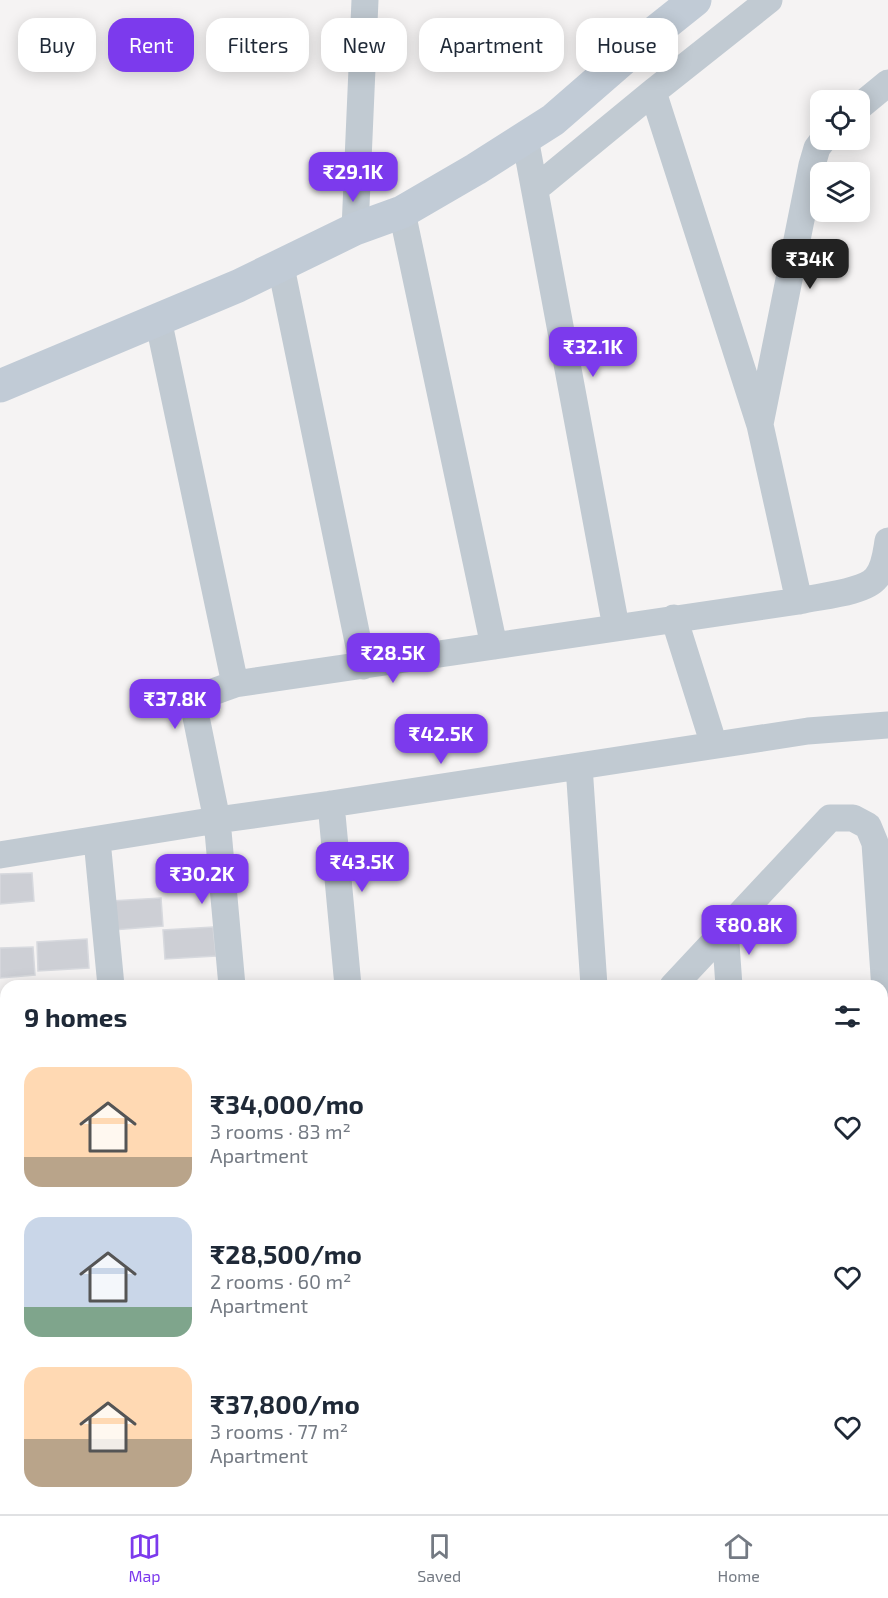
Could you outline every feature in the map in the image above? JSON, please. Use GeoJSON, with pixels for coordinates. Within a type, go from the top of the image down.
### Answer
{"type":"FeatureCollection","features":[{"type":"Feature","properties":{"kind":"street"},"geometry":{"type":"LineString","coordinates":[[355,229],[365,0]]}},
{"type":"Feature","properties":{"kind":"street"},"geometry":{"type":"LineString","coordinates":[[0,386],[281,267],[355,229],[402,212],[553,120],[695,0]]}},
{"type":"Feature","properties":{"kind":"street"},"geometry":{"type":"LineString","coordinates":[[535,189],[769,0]]}},
{"type":"Feature","properties":{"kind":"street"},"geometry":{"type":"LineString","coordinates":[[870,98],[888,83]]}},
{"type":"Feature","properties":{"kind":"street"},"geometry":{"type":"LineString","coordinates":[[653,92],[760,425],[799,601]]}},
{"type":"Feature","properties":{"kind":"street"},"geometry":{"type":"LineString","coordinates":[[525,138],[616,627]]}},
{"type":"Feature","properties":{"kind":"street"},"geometry":{"type":"LineString","coordinates":[[760,425],[812,165],[817,150]]}},
{"type":"Feature","properties":{"kind":"street"},"geometry":{"type":"LineString","coordinates":[[402,212],[494,646]]}},
{"type":"Feature","properties":{"kind":"street"},"geometry":{"type":"LineString","coordinates":[[281,267],[363,666]]}},
{"type":"Feature","properties":{"kind":"street"},"geometry":{"type":"LineString","coordinates":[[158,319],[235,684]]}},
{"type":"Feature","properties":{"kind":"street"},"geometry":{"type":"LineString","coordinates":[[230,980],[217,820],[196,717],[200,702],[210,693],[235,684],[799,601],[865,587],[877,578],[888,541]]}},
{"type":"Feature","properties":{"kind":"street"},"geometry":{"type":"LineString","coordinates":[[674,618],[714,746]]}},
{"type":"Feature","properties":{"kind":"street"},"geometry":{"type":"LineString","coordinates":[[0,855],[808,731],[888,725]]}},
{"type":"Feature","properties":{"kind":"street"},"geometry":{"type":"LineString","coordinates":[[579,766],[594,980]]}},
{"type":"Feature","properties":{"kind":"street"},"geometry":{"type":"LineString","coordinates":[[331,804],[347,980]]}},
{"type":"Feature","properties":{"kind":"street"},"geometry":{"type":"LineString","coordinates":[[679,980],[830,818],[853,818],[868,826],[875,843],[884,980]]}},
{"type":"Feature","properties":{"kind":"street"},"geometry":{"type":"LineString","coordinates":[[97,840],[110,980]]}},
{"type":"Feature","properties":{"kind":"street"},"geometry":{"type":"LineString","coordinates":[[725,930],[729,980]]}},
{"type":"Feature","properties":{"kind":"building"},"geometry":{"type":"Polygon","coordinates":[[[32,873],[34,901],[0,904],[0,874],[32,873]]]}},
{"type":"Feature","properties":{"kind":"building"},"geometry":{"type":"Polygon","coordinates":[[[161,898],[163,926],[113,930],[111,901],[161,898]]]}},
{"type":"Feature","properties":{"kind":"building"},"geometry":{"type":"Polygon","coordinates":[[[213,927],[216,956],[165,959],[163,930],[213,927]]]}},
{"type":"Feature","properties":{"kind":"building"},"geometry":{"type":"Polygon","coordinates":[[[87,939],[89,968],[38,971],[37,942],[87,939]]]}},
{"type":"Feature","properties":{"kind":"building"},"geometry":{"type":"Polygon","coordinates":[[[33,947],[35,975],[0,978],[0,948],[33,947]]]}}]}
